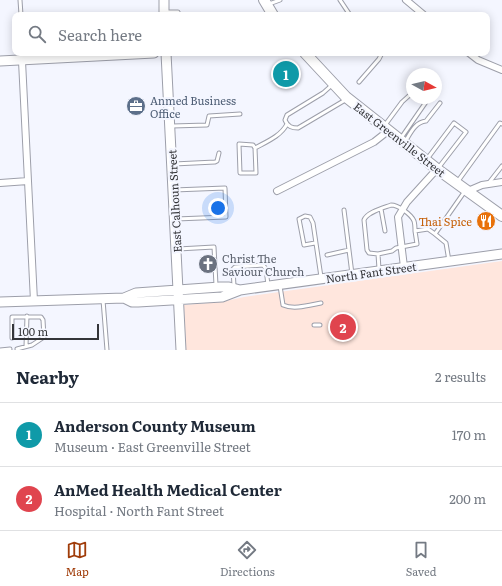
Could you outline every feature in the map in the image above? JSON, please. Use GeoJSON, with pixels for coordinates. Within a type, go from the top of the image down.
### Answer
{"type":"FeatureCollection","features":[{"type":"Feature","properties":{"kind":"main road"},"geometry":{"type":"LineString","coordinates":[[164,0],[164,12]]}},
{"type":"Feature","properties":{"kind":"main road"},"geometry":{"type":"LineString","coordinates":[[266,2],[272,12]]}},
{"type":"Feature","properties":{"kind":"main road"},"geometry":{"type":"LineString","coordinates":[[0,61],[26,58],[77,56]]}},
{"type":"Feature","properties":{"kind":"main road","name":"East Calhoun Street"},"geometry":{"type":"LineString","coordinates":[[166,56],[181,350]]}},
{"type":"Feature","properties":{"kind":"main road","name":"East Greenville Street"},"geometry":{"type":"LineString","coordinates":[[308,56],[348,99],[437,169],[502,216]]}},
{"type":"Feature","properties":{"kind":"main road","name":"North Fant Street"},"geometry":{"type":"LineString","coordinates":[[0,302],[124,298],[136,293],[216,287],[229,287],[237,289],[280,285],[502,254]]}},
{"type":"Feature","properties":{"kind":"main road","name":"North Fant Street"},"geometry":{"type":"LineString","coordinates":[[124,298],[132,302],[138,302],[222,297],[237,289]]}},
{"type":"Feature","properties":{"kind":"street"},"geometry":{"type":"LineString","coordinates":[[406,0],[420,12]]}},
{"type":"Feature","properties":{"kind":"street"},"geometry":{"type":"LineString","coordinates":[[473,56],[478,60],[502,70]]}},
{"type":"Feature","properties":{"kind":"street"},"geometry":{"type":"LineString","coordinates":[[26,58],[28,182],[34,301]]}},
{"type":"Feature","properties":{"kind":"street"},"geometry":{"type":"LineString","coordinates":[[276,191],[374,142],[386,129]]}},
{"type":"Feature","properties":{"kind":"street"},"geometry":{"type":"LineString","coordinates":[[404,267],[398,220],[402,210],[437,169]]}},
{"type":"Feature","properties":{"kind":"street"},"geometry":{"type":"LineString","coordinates":[[0,183],[28,182]]}},
{"type":"Feature","properties":{"kind":"street"},"geometry":{"type":"LineString","coordinates":[[467,191],[487,184],[502,182]]}},
{"type":"Feature","properties":{"kind":"lane"},"geometry":{"type":"LineString","coordinates":[[20,0],[21,12]]}},
{"type":"Feature","properties":{"kind":"lane"},"geometry":{"type":"LineString","coordinates":[[266,2],[280,0]]}},
{"type":"Feature","properties":{"kind":"lane"},"geometry":{"type":"LineString","coordinates":[[340,0],[348,12]]}},
{"type":"Feature","properties":{"kind":"lane"},"geometry":{"type":"LineString","coordinates":[[359,82],[380,56]]}},
{"type":"Feature","properties":{"kind":"lane"},"geometry":{"type":"LineString","coordinates":[[333,84],[323,94],[288,115],[285,120],[287,124],[292,128],[298,128],[348,99]]}},
{"type":"Feature","properties":{"kind":"lane"},"geometry":{"type":"LineString","coordinates":[[386,129],[402,102],[406,98]]}},
{"type":"Feature","properties":{"kind":"lane"},"geometry":{"type":"LineString","coordinates":[[402,142],[425,104]]}},
{"type":"Feature","properties":{"kind":"lane"},"geometry":{"type":"LineString","coordinates":[[402,142],[421,121],[426,121],[440,104]]}},
{"type":"Feature","properties":{"kind":"lane"},"geometry":{"type":"LineString","coordinates":[[170,126],[207,125],[210,116],[240,114]]}},
{"type":"Feature","properties":{"kind":"lane"},"geometry":{"type":"LineString","coordinates":[[427,160],[454,123],[466,132],[437,169]]}},
{"type":"Feature","properties":{"kind":"lane"},"geometry":{"type":"LineString","coordinates":[[456,183],[500,123],[502,124]]}},
{"type":"Feature","properties":{"kind":"lane"},"geometry":{"type":"LineString","coordinates":[[254,148],[284,130],[287,124]]}},
{"type":"Feature","properties":{"kind":"lane"},"geometry":{"type":"LineString","coordinates":[[239,144],[253,145],[254,148],[256,173],[240,173],[239,144]]}},
{"type":"Feature","properties":{"kind":"lane"},"geometry":{"type":"LineString","coordinates":[[172,164],[215,162],[217,161],[219,153]]}},
{"type":"Feature","properties":{"kind":"lane"},"geometry":{"type":"LineString","coordinates":[[487,184],[502,166]]}},
{"type":"Feature","properties":{"kind":"lane"},"geometry":{"type":"LineString","coordinates":[[173,190],[225,188],[226,217],[175,219]]}},
{"type":"Feature","properties":{"kind":"lane"},"geometry":{"type":"LineString","coordinates":[[435,234],[467,191]]}},
{"type":"Feature","properties":{"kind":"lane"},"geometry":{"type":"LineString","coordinates":[[391,205],[394,205],[402,210],[414,220],[416,244],[396,248],[392,251],[378,254],[370,253],[367,250],[365,217],[391,205]]}},
{"type":"Feature","properties":{"kind":"lane"},"geometry":{"type":"LineString","coordinates":[[381,209],[385,231]]}},
{"type":"Feature","properties":{"kind":"lane"},"geometry":{"type":"LineString","coordinates":[[344,210],[352,275]]}},
{"type":"Feature","properties":{"kind":"lane"},"geometry":{"type":"LineString","coordinates":[[316,243],[304,245],[299,219],[305,216],[310,217],[313,223],[316,243],[321,279]]}},
{"type":"Feature","properties":{"kind":"lane"},"geometry":{"type":"LineString","coordinates":[[415,230],[428,229],[446,243],[449,261]]}},
{"type":"Feature","properties":{"kind":"lane"},"geometry":{"type":"LineString","coordinates":[[176,249],[214,247],[216,287]]}},
{"type":"Feature","properties":{"kind":"lane"},"geometry":{"type":"LineString","coordinates":[[327,255],[349,250]]}},
{"type":"Feature","properties":{"kind":"lane"},"geometry":{"type":"LineString","coordinates":[[378,254],[379,271]]}},
{"type":"Feature","properties":{"kind":"lane"},"geometry":{"type":"LineString","coordinates":[[237,289],[233,270],[235,267],[263,266],[266,269],[268,286]]}},
{"type":"Feature","properties":{"kind":"lane"},"geometry":{"type":"LineString","coordinates":[[280,285],[282,301],[286,307],[299,307],[321,303]]}},
{"type":"Feature","properties":{"kind":"lane"},"geometry":{"type":"LineString","coordinates":[[103,299],[107,350]]}},
{"type":"Feature","properties":{"kind":"lane"},"geometry":{"type":"LineString","coordinates":[[26,346],[27,316]]}},
{"type":"Feature","properties":{"kind":"lane"},"geometry":{"type":"LineString","coordinates":[[12,338],[12,317],[41,317],[43,320],[44,337],[38,341],[17,349]]}},
{"type":"Feature","properties":{"kind":"lane"},"geometry":{"type":"LineString","coordinates":[[314,325],[320,325]]}},
{"type":"Feature","properties":{"kind":"lane"},"geometry":{"type":"LineString","coordinates":[[0,350],[10,349]]}},
{"type":"Feature","properties":{"kind":"shaded area"},"geometry":{"type":"Polygon","coordinates":[[[502,261],[502,350],[186,350],[184,305],[221,302],[244,297],[502,261]]]}},
{"type":"Feature","properties":{"kind":"place","name":"Anderson County Museum"},"geometry":{"type":"Point","coordinates":[286,74]}},
{"type":"Feature","properties":{"kind":"place","name":"Anmed Business Office"},"geometry":{"type":"Point","coordinates":[136,106]}},
{"type":"Feature","properties":{"kind":"place","name":"Thai Spice"},"geometry":{"type":"Point","coordinates":[486,221]}},
{"type":"Feature","properties":{"kind":"place","name":"Christ The Saviour Church"},"geometry":{"type":"Point","coordinates":[208,264]}},
{"type":"Feature","properties":{"kind":"place","name":"AnMed Health Medical Center"},"geometry":{"type":"Point","coordinates":[343,327]}}]}
